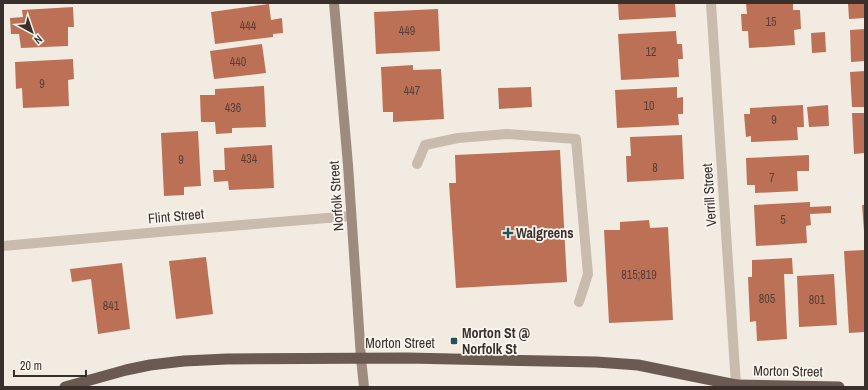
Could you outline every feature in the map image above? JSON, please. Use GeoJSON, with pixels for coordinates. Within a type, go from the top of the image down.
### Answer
{"type":"FeatureCollection","features":[{"type":"Feature","properties":{"kind":"highway","name":"Morton Street"},"geometry":{"type":"LineString","coordinates":[[65,387],[126,370],[178,361],[227,359],[416,358],[537,360],[638,365],[736,384],[839,387]]}},
{"type":"Feature","properties":{"kind":"highway","name":"Morton Street"},"geometry":{"type":"LineString","coordinates":[[718,387],[736,384]]}},
{"type":"Feature","properties":{"kind":"main road","name":"Norfolk Street"},"geometry":{"type":"LineString","coordinates":[[334,3],[348,165],[364,387]]}},
{"type":"Feature","properties":{"kind":"street","name":"Verrill Street"},"geometry":{"type":"LineString","coordinates":[[711,3],[736,384]]}},
{"type":"Feature","properties":{"kind":"street"},"geometry":{"type":"LineString","coordinates":[[417,164],[425,145],[458,138],[506,134],[576,140],[588,274],[579,302]]}},
{"type":"Feature","properties":{"kind":"street","name":"Flint Street"},"geometry":{"type":"LineString","coordinates":[[3,246],[351,216]]}},
{"type":"Feature","properties":{"kind":"building"},"geometry":{"type":"Polygon","coordinates":[[[618,3],[675,3],[676,17],[619,20],[618,3]]]}},
{"type":"Feature","properties":{"kind":"building"},"geometry":{"type":"Polygon","coordinates":[[[746,3],[793,3],[793,10],[800,10],[801,29],[794,30],[795,45],[749,48],[748,31],[742,31],[741,14],[747,14],[746,3]]]}},
{"type":"Feature","properties":{"kind":"building"},"geometry":{"type":"Polygon","coordinates":[[[848,3],[865,3],[865,18],[849,19],[848,3]]]}},
{"type":"Feature","properties":{"kind":"building"},"geometry":{"type":"Polygon","coordinates":[[[269,4],[271,20],[282,18],[283,33],[273,34],[273,37],[215,44],[211,12],[269,4]]]}},
{"type":"Feature","properties":{"kind":"building"},"geometry":{"type":"Polygon","coordinates":[[[73,7],[74,27],[68,27],[68,46],[21,48],[19,34],[11,34],[10,18],[23,17],[22,10],[73,7]]]}},
{"type":"Feature","properties":{"kind":"building"},"geometry":{"type":"Polygon","coordinates":[[[438,9],[440,51],[376,54],[374,12],[438,9]]]}},
{"type":"Feature","properties":{"kind":"building"},"geometry":{"type":"Polygon","coordinates":[[[865,29],[865,61],[851,62],[850,30],[865,29]]]}},
{"type":"Feature","properties":{"kind":"building"},"geometry":{"type":"Polygon","coordinates":[[[676,31],[677,44],[682,44],[683,59],[678,59],[679,77],[621,80],[618,34],[676,31]]]}},
{"type":"Feature","properties":{"kind":"building"},"geometry":{"type":"Polygon","coordinates":[[[825,32],[826,52],[812,53],[811,33],[825,32]]]}},
{"type":"Feature","properties":{"kind":"building"},"geometry":{"type":"Polygon","coordinates":[[[262,44],[266,73],[214,79],[210,51],[262,44]]]}},
{"type":"Feature","properties":{"kind":"building"},"geometry":{"type":"Polygon","coordinates":[[[73,59],[74,79],[68,80],[69,106],[23,108],[22,88],[16,89],[15,62],[73,59]]]}},
{"type":"Feature","properties":{"kind":"building"},"geometry":{"type":"Polygon","coordinates":[[[413,65],[413,70],[441,69],[444,119],[393,122],[393,112],[383,112],[381,67],[413,65]]]}},
{"type":"Feature","properties":{"kind":"building"},"geometry":{"type":"Polygon","coordinates":[[[865,71],[865,107],[852,107],[850,72],[865,71]]]}},
{"type":"Feature","properties":{"kind":"building"},"geometry":{"type":"Polygon","coordinates":[[[264,86],[266,127],[232,128],[232,133],[216,134],[215,122],[201,122],[200,95],[215,95],[215,89],[264,86]]]}},
{"type":"Feature","properties":{"kind":"building"},"geometry":{"type":"Polygon","coordinates":[[[531,87],[532,107],[499,109],[498,88],[531,87]]]}},
{"type":"Feature","properties":{"kind":"building"},"geometry":{"type":"Polygon","coordinates":[[[677,87],[677,98],[683,97],[683,114],[678,114],[679,125],[617,128],[615,90],[677,87]]]}},
{"type":"Feature","properties":{"kind":"building"},"geometry":{"type":"Polygon","coordinates":[[[803,105],[804,127],[797,127],[798,140],[751,142],[751,136],[746,137],[744,114],[750,114],[750,108],[803,105]]]}},
{"type":"Feature","properties":{"kind":"building"},"geometry":{"type":"Polygon","coordinates":[[[828,105],[829,126],[809,127],[807,107],[828,105]]]}},
{"type":"Feature","properties":{"kind":"building"},"geometry":{"type":"Polygon","coordinates":[[[852,113],[865,113],[865,153],[854,154],[852,113]]]}},
{"type":"Feature","properties":{"kind":"building"},"geometry":{"type":"Polygon","coordinates":[[[198,131],[201,186],[184,187],[184,195],[164,196],[161,133],[198,131]]]}},
{"type":"Feature","properties":{"kind":"building"},"geometry":{"type":"Polygon","coordinates":[[[682,135],[684,179],[627,182],[626,156],[631,156],[630,137],[682,135]]]}},
{"type":"Feature","properties":{"kind":"building"},"geometry":{"type":"Polygon","coordinates":[[[272,145],[274,188],[229,190],[228,181],[214,182],[213,170],[225,170],[224,148],[272,145]]]}},
{"type":"Feature","properties":{"kind":"building","name":"Walgreens"},"geometry":{"type":"Polygon","coordinates":[[[560,150],[567,282],[456,288],[449,183],[456,183],[455,155],[560,150]]]}},
{"type":"Feature","properties":{"kind":"building"},"geometry":{"type":"Polygon","coordinates":[[[809,155],[809,171],[797,171],[798,191],[755,193],[755,185],[747,185],[746,158],[809,155]]]}},
{"type":"Feature","properties":{"kind":"building"},"geometry":{"type":"Polygon","coordinates":[[[810,202],[810,207],[831,206],[831,213],[810,214],[811,225],[806,226],[807,243],[756,246],[754,205],[810,202]]]}},
{"type":"Feature","properties":{"kind":"building"},"geometry":{"type":"Polygon","coordinates":[[[862,205],[865,205],[865,231],[864,231],[862,205]]]}},
{"type":"Feature","properties":{"kind":"building"},"geometry":{"type":"Polygon","coordinates":[[[649,220],[650,228],[668,227],[673,320],[609,323],[604,230],[620,230],[620,222],[649,220]]]}},
{"type":"Feature","properties":{"kind":"building"},"geometry":{"type":"Polygon","coordinates":[[[865,250],[865,332],[849,333],[844,251],[865,250]]]}},
{"type":"Feature","properties":{"kind":"building"},"geometry":{"type":"Polygon","coordinates":[[[206,257],[213,314],[176,319],[169,261],[206,257]]]}},
{"type":"Feature","properties":{"kind":"building"},"geometry":{"type":"Polygon","coordinates":[[[792,258],[793,274],[784,274],[787,339],[757,341],[756,321],[750,322],[748,277],[752,277],[752,260],[792,258]]]}},
{"type":"Feature","properties":{"kind":"building"},"geometry":{"type":"Polygon","coordinates":[[[122,263],[130,329],[98,334],[91,279],[72,282],[70,269],[122,263]]]}},
{"type":"Feature","properties":{"kind":"building"},"geometry":{"type":"Polygon","coordinates":[[[834,274],[837,325],[799,327],[797,276],[834,274]]]}},
{"type":"Feature","properties":{"kind":"place","name":"Walgreens"},"geometry":{"type":"Point","coordinates":[508,233]}},
{"type":"Feature","properties":{"kind":"place","name":"Morton St @ Norfolk St"},"geometry":{"type":"Point","coordinates":[454,341]}}]}
